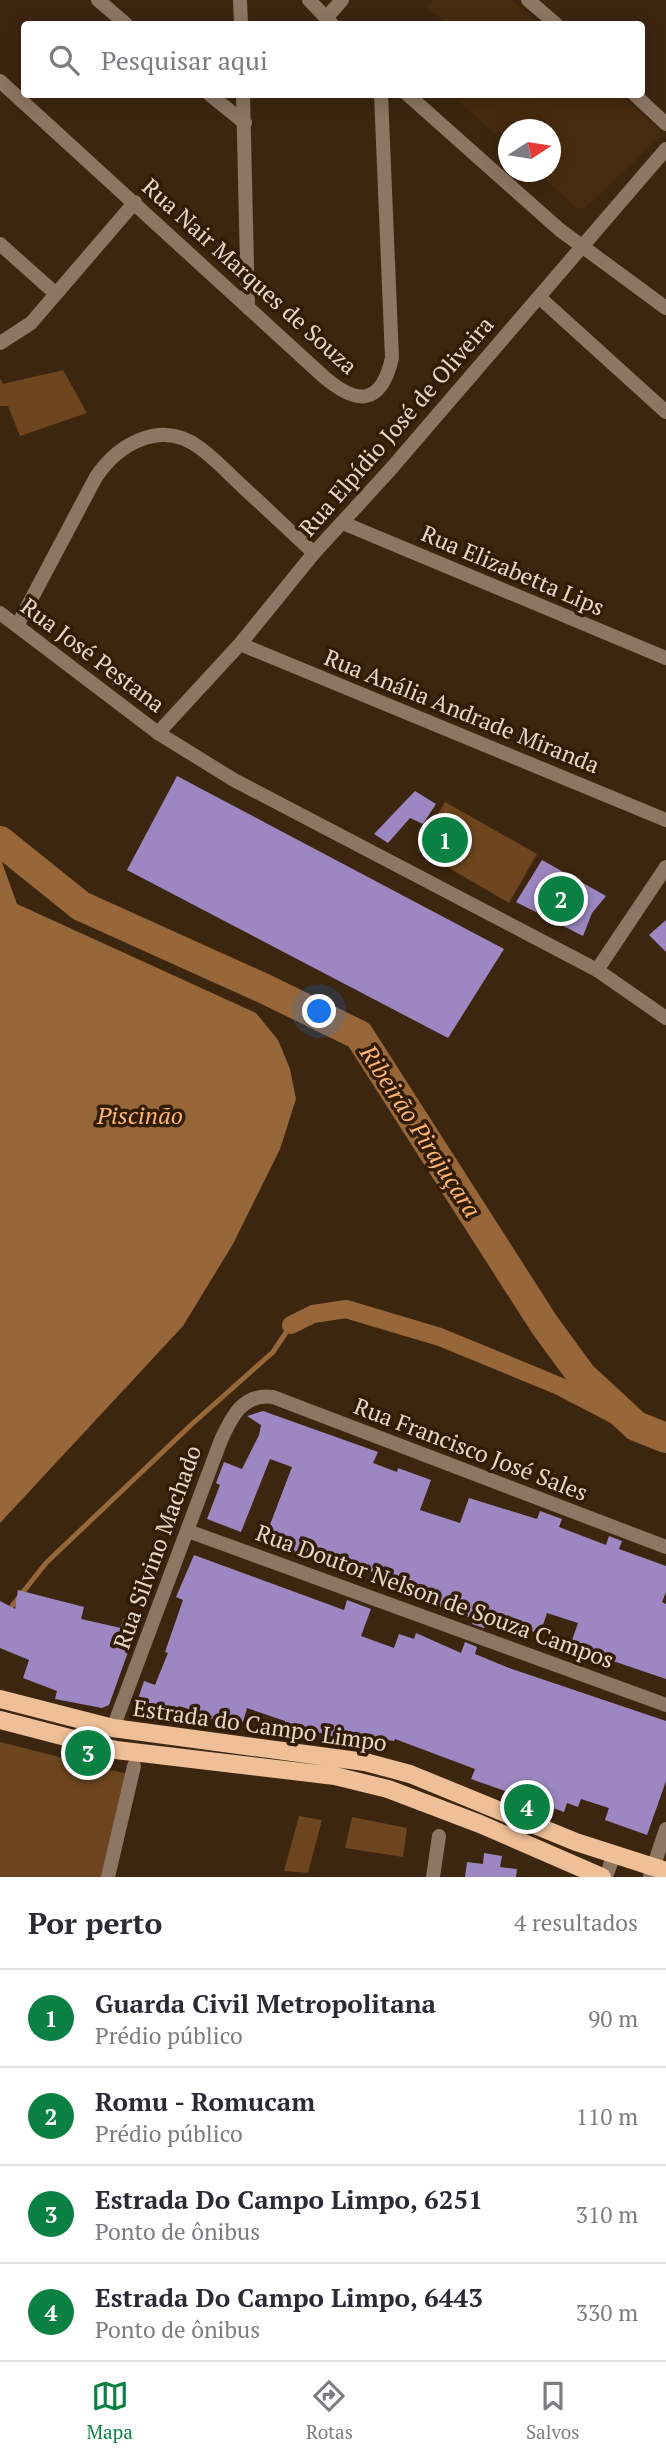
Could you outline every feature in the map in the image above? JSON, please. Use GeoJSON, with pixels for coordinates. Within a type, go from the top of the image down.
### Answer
{"type":"FeatureCollection","features":[{"type":"Feature","properties":{"kind":"main road","name":"Estrada do Campo Limpo"},"geometry":{"type":"LineString","coordinates":[[0,1699],[113,1728],[365,1762],[410,1774],[656,1872]]}},
{"type":"Feature","properties":{"kind":"main road","name":"Estrada do Campo Limpo"},"geometry":{"type":"LineString","coordinates":[[0,1720],[116,1750],[335,1776],[388,1790],[480,1824],[604,1877]]}},
{"type":"Feature","properties":{"kind":"street"},"geometry":{"type":"LineString","coordinates":[[98,0],[122,21]]}},
{"type":"Feature","properties":{"kind":"street"},"geometry":{"type":"LineString","coordinates":[[240,0],[241,21]]}},
{"type":"Feature","properties":{"kind":"street"},"geometry":{"type":"LineString","coordinates":[[309,0],[329,21],[342,0]]}},
{"type":"Feature","properties":{"kind":"street"},"geometry":{"type":"LineString","coordinates":[[528,0],[552,21]]}},
{"type":"Feature","properties":{"kind":"street","name":"Rua Nair Marques de Souza"},"geometry":{"type":"LineString","coordinates":[[0,81],[135,202],[248,309],[332,383],[355,398],[366,397],[380,389],[387,378],[392,331],[383,198],[381,98]]}},
{"type":"Feature","properties":{"kind":"street"},"geometry":{"type":"LineString","coordinates":[[214,98],[244,123]]}},
{"type":"Feature","properties":{"kind":"street"},"geometry":{"type":"LineString","coordinates":[[243,98],[248,309]]}},
{"type":"Feature","properties":{"kind":"street"},"geometry":{"type":"LineString","coordinates":[[412,98],[580,246],[666,308]]}},
{"type":"Feature","properties":{"kind":"street"},"geometry":{"type":"LineString","coordinates":[[638,98],[666,124]]}},
{"type":"Feature","properties":{"kind":"street","name":"Rua Elpídio José de Oliveira"},"geometry":{"type":"LineString","coordinates":[[159,733],[240,643],[314,553],[343,523],[666,149]]}},
{"type":"Feature","properties":{"kind":"street"},"geometry":{"type":"LineString","coordinates":[[0,343],[31,323],[135,202]]}},
{"type":"Feature","properties":{"kind":"street"},"geometry":{"type":"LineString","coordinates":[[0,244],[56,294]]}},
{"type":"Feature","properties":{"kind":"street"},"geometry":{"type":"LineString","coordinates":[[539,297],[666,412]]}},
{"type":"Feature","properties":{"kind":"street"},"geometry":{"type":"LineString","coordinates":[[17,626],[106,461],[128,443],[143,438],[172,435],[199,447],[314,553]]}},
{"type":"Feature","properties":{"kind":"street","name":"Rua Elizabetta Lips"},"geometry":{"type":"LineString","coordinates":[[343,523],[666,657]]}},
{"type":"Feature","properties":{"kind":"street","name":"Rua José Pestana"},"geometry":{"type":"LineString","coordinates":[[0,613],[159,733],[234,780],[597,970],[666,1018]]}},
{"type":"Feature","properties":{"kind":"street","name":"Rua Anália Andrade Miranda"},"geometry":{"type":"LineString","coordinates":[[240,643],[666,820]]}},
{"type":"Feature","properties":{"kind":"street"},"geometry":{"type":"LineString","coordinates":[[597,970],[666,867]]}},
{"type":"Feature","properties":{"kind":"street","name":"Rua Silvino Machado"},"geometry":{"type":"LineString","coordinates":[[113,1728],[232,1415],[252,1398],[260,1396]]}},
{"type":"Feature","properties":{"kind":"street","name":"Rua Francisco José Sales"},"geometry":{"type":"LineString","coordinates":[[260,1396],[273,1397],[666,1547]]}},
{"type":"Feature","properties":{"kind":"street","name":"Rua Doutor Nelson de Souza Campos"},"geometry":{"type":"LineString","coordinates":[[188,1531],[666,1705]]}},
{"type":"Feature","properties":{"kind":"street"},"geometry":{"type":"LineString","coordinates":[[108,1877],[134,1766]]}},
{"type":"Feature","properties":{"kind":"street"},"geometry":{"type":"LineString","coordinates":[[656,1872],[666,1829]]}},
{"type":"Feature","properties":{"kind":"street"},"geometry":{"type":"LineString","coordinates":[[433,1877],[439,1836]]}},
{"type":"Feature","properties":{"kind":"street"},"geometry":{"type":"LineString","coordinates":[[604,1877],[614,1854]]}},
{"type":"Feature","properties":{"kind":"shaded area"},"geometry":{"type":"Polygon","coordinates":[[[434,0],[512,0],[535,21],[443,21],[427,7],[434,0]]]}},
{"type":"Feature","properties":{"kind":"shaded area"},"geometry":{"type":"Polygon","coordinates":[[[460,98],[623,98],[660,129],[660,137],[584,209],[575,207],[548,182],[561,182],[561,119],[498,119],[498,137],[458,100],[460,98]]]}},
{"type":"Feature","properties":{"kind":"shaded area"},"geometry":{"type":"Polygon","coordinates":[[[63,370],[87,413],[20,436],[8,406],[0,406],[0,378],[3,384],[63,370]]]}},
{"type":"Feature","properties":{"kind":"shaded area"},"geometry":{"type":"Polygon","coordinates":[[[445,802],[537,854],[509,903],[418,850],[445,802]]]}},
{"type":"Feature","properties":{"kind":"shaded area"},"geometry":{"type":"Polygon","coordinates":[[[0,1742],[131,1775],[106,1877],[0,1877],[0,1742]]]}},
{"type":"Feature","properties":{"kind":"shaded area"},"geometry":{"type":"Polygon","coordinates":[[[299,1816],[322,1820],[308,1873],[284,1871],[299,1816]]]}},
{"type":"Feature","properties":{"kind":"shaded area"},"geometry":{"type":"Polygon","coordinates":[[[352,1817],[407,1828],[403,1857],[345,1848],[352,1817]]]}},
{"type":"Feature","properties":{"kind":"water","name":"Piscinão"},"geometry":{"type":"Polygon","coordinates":[[[0,857],[17,904],[256,1013],[278,1040],[290,1069],[296,1099],[280,1149],[233,1244],[183,1326],[0,1523],[0,857]]]}},
{"type":"Feature","properties":{"kind":"building"},"geometry":{"type":"Polygon","coordinates":[[[177,776],[504,949],[448,1038],[127,870],[177,776]]]}},
{"type":"Feature","properties":{"kind":"building"},"geometry":{"type":"Polygon","coordinates":[[[415,791],[436,804],[423,824],[410,818],[388,843],[374,834],[415,791]]]}},
{"type":"Feature","properties":{"kind":"building"},"geometry":{"type":"Polygon","coordinates":[[[542,860],[606,896],[592,913],[583,936],[516,902],[542,860]]]}},
{"type":"Feature","properties":{"kind":"building"},"geometry":{"type":"Polygon","coordinates":[[[666,920],[666,952],[649,935],[666,920]]]}},
{"type":"Feature","properties":{"kind":"building"},"geometry":{"type":"Polygon","coordinates":[[[263,1411],[378,1452],[373,1463],[397,1472],[398,1468],[431,1480],[420,1510],[460,1523],[469,1498],[537,1519],[540,1511],[562,1519],[559,1527],[606,1545],[609,1536],[622,1541],[619,1549],[666,1566],[666,1592],[662,1602],[666,1604],[666,1679],[610,1660],[608,1664],[596,1659],[598,1652],[571,1643],[578,1623],[547,1613],[540,1634],[523,1628],[520,1636],[486,1623],[484,1628],[472,1624],[474,1619],[380,1585],[383,1576],[358,1567],[355,1576],[263,1543],[292,1467],[270,1459],[241,1532],[207,1519],[220,1485],[216,1483],[224,1462],[242,1469],[259,1435],[261,1425],[247,1416],[263,1411]]]}},
{"type":"Feature","properties":{"kind":"building"},"geometry":{"type":"Polygon","coordinates":[[[194,1555],[344,1610],[347,1600],[371,1609],[361,1636],[394,1648],[399,1634],[414,1639],[416,1633],[461,1653],[465,1642],[477,1647],[475,1654],[509,1668],[666,1721],[666,1781],[647,1835],[605,1820],[609,1808],[581,1799],[578,1807],[567,1803],[564,1812],[471,1779],[475,1769],[395,1739],[388,1740],[386,1747],[335,1741],[336,1738],[299,1726],[298,1731],[283,1728],[285,1721],[247,1708],[243,1722],[211,1719],[212,1716],[179,1706],[176,1713],[163,1708],[158,1721],[132,1717],[144,1681],[155,1685],[168,1653],[165,1652],[183,1600],[176,1597],[194,1555]]]}},
{"type":"Feature","properties":{"kind":"building"},"geometry":{"type":"Polygon","coordinates":[[[18,1590],[84,1607],[81,1619],[121,1628],[123,1619],[138,1624],[109,1705],[102,1708],[55,1699],[57,1691],[23,1678],[29,1660],[0,1648],[0,1601],[15,1609],[18,1590]]]}},
{"type":"Feature","properties":{"kind":"building"},"geometry":{"type":"Polygon","coordinates":[[[484,1853],[502,1856],[500,1867],[517,1869],[516,1877],[465,1877],[467,1862],[483,1864],[484,1853]]]}},
{"type":"Feature","properties":{"kind":"waterway","name":"Ribeirão Pirajuçara"},"geometry":{"type":"LineString","coordinates":[[0,841],[81,906],[265,989],[359,1035],[544,1324],[582,1376],[636,1426],[666,1438]]}},
{"type":"Feature","properties":{"kind":"waterway"},"geometry":{"type":"LineString","coordinates":[[291,1325],[313,1314],[346,1309],[440,1337],[559,1386],[636,1426]]}},
{"type":"Feature","properties":{"kind":"waterway"},"geometry":{"type":"LineString","coordinates":[[8,1611],[46,1563],[192,1424],[273,1352],[291,1325]]}},
{"type":"Feature","properties":{"kind":"place","name":"Guarda Civil Metropolitana"},"geometry":{"type":"Point","coordinates":[445,840]}},
{"type":"Feature","properties":{"kind":"place","name":"Romu - Romucam"},"geometry":{"type":"Point","coordinates":[561,899]}},
{"type":"Feature","properties":{"kind":"place","name":"Estrada Do Campo Limpo, 6251"},"geometry":{"type":"Point","coordinates":[88,1753]}},
{"type":"Feature","properties":{"kind":"place","name":"Estrada Do Campo Limpo, 6443"},"geometry":{"type":"Point","coordinates":[527,1807]}}]}
